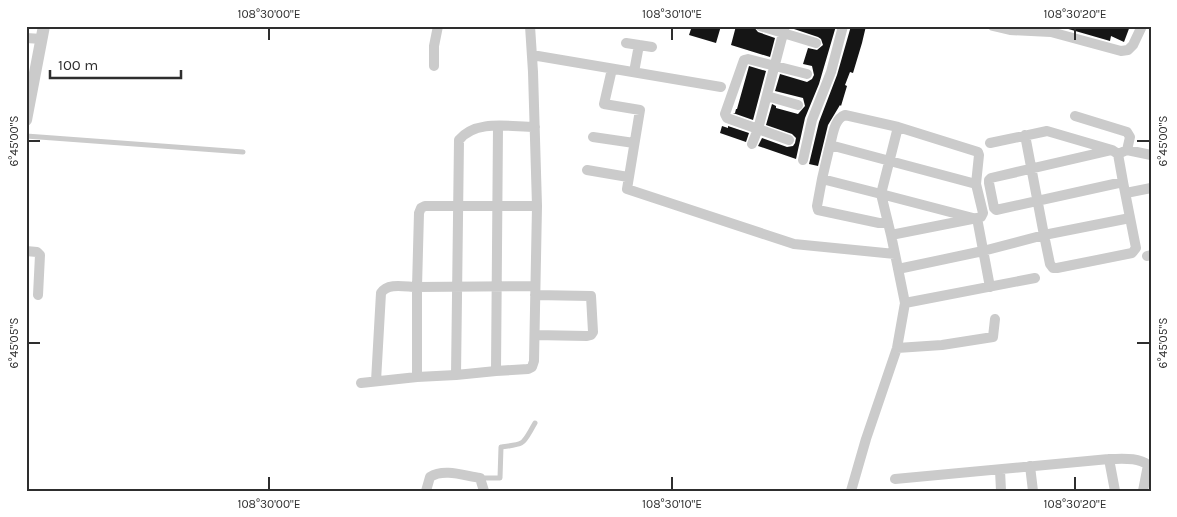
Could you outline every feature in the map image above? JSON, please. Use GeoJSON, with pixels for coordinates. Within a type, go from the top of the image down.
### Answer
{"type":"FeatureCollection","features":[{"type":"Feature","properties":{"kind":"street"},"geometry":{"type":"LineString","coordinates":[[434,66],[434,46],[438,26]]}},
{"type":"Feature","properties":{"kind":"street"},"geometry":{"type":"LineString","coordinates":[[361,383],[528,369],[532,367],[535,335],[537,206],[530,26]]}},
{"type":"Feature","properties":{"kind":"street"},"geometry":{"type":"LineString","coordinates":[[760,26],[784,30],[816,43]]}},
{"type":"Feature","properties":{"kind":"street"},"geometry":{"type":"LineString","coordinates":[[803,160],[812,120],[831,72],[843,26]]}},
{"type":"Feature","properties":{"kind":"street"},"geometry":{"type":"LineString","coordinates":[[993,26],[1010,30],[1051,32],[1121,51],[1128,50],[1133,45],[1142,26]]}},
{"type":"Feature","properties":{"kind":"street"},"geometry":{"type":"LineString","coordinates":[[752,144],[758,129],[784,30]]}},
{"type":"Feature","properties":{"kind":"street"},"geometry":{"type":"LineString","coordinates":[[26,38],[43,32]]}},
{"type":"Feature","properties":{"kind":"street"},"geometry":{"type":"LineString","coordinates":[[26,120],[28,97],[43,32]]}},
{"type":"Feature","properties":{"kind":"street"},"geometry":{"type":"LineString","coordinates":[[626,43],[652,47]]}},
{"type":"Feature","properties":{"kind":"street"},"geometry":{"type":"LineString","coordinates":[[634,72],[639,45]]}},
{"type":"Feature","properties":{"kind":"street"},"geometry":{"type":"LineString","coordinates":[[532,55],[721,86]]}},
{"type":"Feature","properties":{"kind":"street"},"geometry":{"type":"LineString","coordinates":[[789,140],[727,118],[725,114],[744,60],[748,59],[807,74]]}},
{"type":"Feature","properties":{"kind":"street"},"geometry":{"type":"LineString","coordinates":[[612,69],[604,104],[640,110],[627,189],[794,244],[895,254]]}},
{"type":"Feature","properties":{"kind":"street"},"geometry":{"type":"LineString","coordinates":[[767,96],[798,105]]}},
{"type":"Feature","properties":{"kind":"street"},"geometry":{"type":"LineString","coordinates":[[888,222],[879,223],[818,210],[817,206],[830,145],[834,130],[842,115],[898,127],[978,152],[976,184],[983,213],[981,217],[891,235]]}},
{"type":"Feature","properties":{"kind":"street"},"geometry":{"type":"LineString","coordinates":[[1075,116],[1127,132],[1130,137],[1119,151],[1031,168],[989,180],[994,208],[996,210],[1038,202],[1123,182]]}},
{"type":"Feature","properties":{"kind":"street"},"geometry":{"type":"LineString","coordinates":[[456,375],[459,140],[465,132],[482,126],[535,127]]}},
{"type":"Feature","properties":{"kind":"street"},"geometry":{"type":"LineString","coordinates":[[496,371],[498,127]]}},
{"type":"Feature","properties":{"kind":"street"},"geometry":{"type":"LineString","coordinates":[[850,491],[897,348],[904,303],[881,194],[898,127]]}},
{"type":"Feature","properties":{"kind":"street"},"geometry":{"type":"LineString","coordinates":[[990,143],[1046,131],[1119,151],[1151,155]]}},
{"type":"Feature","properties":{"kind":"street"},"geometry":{"type":"LineString","coordinates":[[1025,135],[1050,264],[1053,268],[1132,253],[1136,248],[1119,151]]}},
{"type":"Feature","properties":{"kind":"street"},"geometry":{"type":"LineString","coordinates":[[593,137],[634,143]]}},
{"type":"Feature","properties":{"kind":"street"},"geometry":{"type":"LineString","coordinates":[[830,145],[976,184]]}},
{"type":"Feature","properties":{"kind":"street"},"geometry":{"type":"LineString","coordinates":[[587,170],[628,177]]}},
{"type":"Feature","properties":{"kind":"street"},"geometry":{"type":"LineString","coordinates":[[822,179],[977,218]]}},
{"type":"Feature","properties":{"kind":"street"},"geometry":{"type":"LineString","coordinates":[[1126,193],[1151,188]]}},
{"type":"Feature","properties":{"kind":"street"},"geometry":{"type":"LineString","coordinates":[[417,377],[417,287],[419,213],[421,208],[425,206],[537,206]]}},
{"type":"Feature","properties":{"kind":"street"},"geometry":{"type":"LineString","coordinates":[[977,218],[990,287]]}},
{"type":"Feature","properties":{"kind":"street"},"geometry":{"type":"LineString","coordinates":[[898,269],[983,251],[1044,235],[1130,218]]}},
{"type":"Feature","properties":{"kind":"street"},"geometry":{"type":"LineString","coordinates":[[26,251],[37,252],[40,255],[38,295]]}},
{"type":"Feature","properties":{"kind":"street"},"geometry":{"type":"LineString","coordinates":[[904,303],[1036,278]]}},
{"type":"Feature","properties":{"kind":"street"},"geometry":{"type":"LineString","coordinates":[[376,382],[381,293],[382,290],[389,286],[497,287],[591,296],[593,332],[591,336],[535,335]]}},
{"type":"Feature","properties":{"kind":"street"},"geometry":{"type":"LineString","coordinates":[[897,348],[942,346],[993,337],[995,319]]}},
{"type":"Feature","properties":{"kind":"street"},"geometry":{"type":"LineString","coordinates":[[1110,459],[1114,491]]}},
{"type":"Feature","properties":{"kind":"street"},"geometry":{"type":"LineString","coordinates":[[895,479],[1110,459],[1136,460],[1143,461],[1148,465],[1143,491]]}},
{"type":"Feature","properties":{"kind":"street"},"geometry":{"type":"LineString","coordinates":[[1030,466],[1033,491]]}},
{"type":"Feature","properties":{"kind":"street"},"geometry":{"type":"LineString","coordinates":[[1000,470],[1001,491]]}},
{"type":"Feature","properties":{"kind":"street"},"geometry":{"type":"LineString","coordinates":[[426,491],[430,477],[434,474],[448,472],[480,478],[484,491]]}},
{"type":"Feature","properties":{"kind":"lane"},"geometry":{"type":"LineString","coordinates":[[26,136],[243,152]]}},
{"type":"Feature","properties":{"kind":"lane"},"geometry":{"type":"LineString","coordinates":[[480,478],[500,478],[501,447],[515,446],[523,443],[535,423]]}},
{"type":"Feature","properties":{"kind":"building"},"geometry":{"type":"Polygon","coordinates":[[[692,26],[707,26],[712,29],[714,26],[721,26],[716,43],[689,35],[692,26]]]}},
{"type":"Feature","properties":{"kind":"building"},"geometry":{"type":"Polygon","coordinates":[[[736,26],[753,26],[758,32],[775,38],[770,57],[731,45],[736,26]]]}},
{"type":"Feature","properties":{"kind":"building"},"geometry":{"type":"Polygon","coordinates":[[[792,26],[836,26],[819,84],[805,118],[796,159],[758,146],[762,138],[787,147],[793,146],[795,143],[796,138],[792,134],[766,125],[772,104],[776,108],[798,114],[805,106],[803,98],[775,91],[780,74],[807,82],[812,79],[814,75],[812,66],[803,64],[808,48],[817,50],[823,45],[818,37],[791,28],[792,26]]]}},
{"type":"Feature","properties":{"kind":"building"},"geometry":{"type":"Polygon","coordinates":[[[851,26],[866,26],[853,73],[850,72],[845,85],[847,86],[841,106],[828,125],[818,166],[809,164],[819,122],[837,75],[851,26]]]}},
{"type":"Feature","properties":{"kind":"building"},"geometry":{"type":"Polygon","coordinates":[[[1058,26],[1130,26],[1124,42],[1111,36],[1110,41],[1058,26]]]}},
{"type":"Feature","properties":{"kind":"building"},"geometry":{"type":"Polygon","coordinates":[[[749,66],[766,71],[753,120],[733,113],[737,109],[749,66]]]}},
{"type":"Feature","properties":{"kind":"building"},"geometry":{"type":"Polygon","coordinates":[[[722,126],[728,128],[728,126],[749,133],[746,142],[720,133],[722,126]]]}}]}
